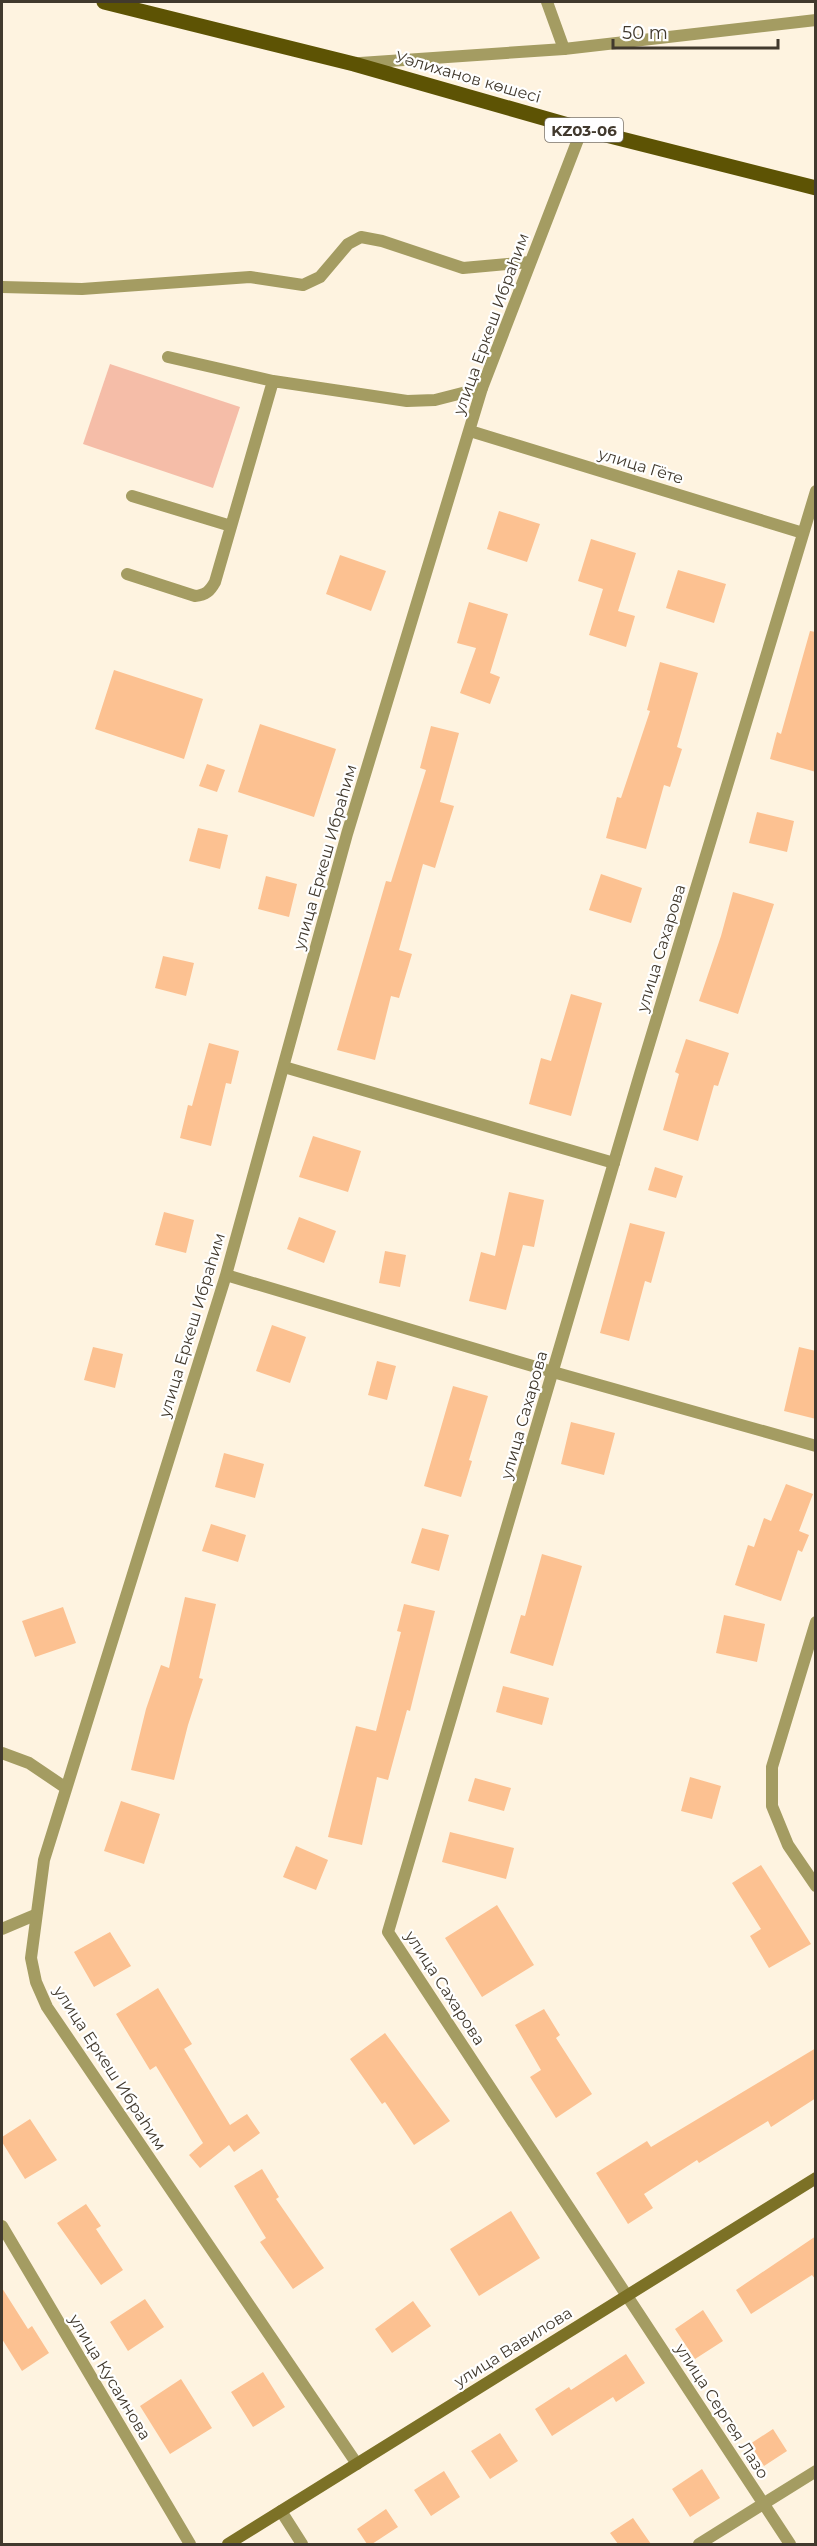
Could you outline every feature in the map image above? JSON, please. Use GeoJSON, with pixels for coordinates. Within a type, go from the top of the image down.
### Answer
{"type":"FeatureCollection","features":[{"type":"Feature","properties":{"kind":"main road","name":"KZ03-06"},"geometry":{"type":"LineString","coordinates":[[104,2],[354,63]]}},
{"type":"Feature","properties":{"kind":"main road","name":"Уәлиханов көшесі"},"geometry":{"type":"LineString","coordinates":[[354,63],[582,129],[816,188]]}},
{"type":"Feature","properties":{"kind":"street"},"geometry":{"type":"LineString","coordinates":[[547,2],[564,49]]}},
{"type":"Feature","properties":{"kind":"street"},"geometry":{"type":"LineString","coordinates":[[354,63],[564,49],[816,20]]}},
{"type":"Feature","properties":{"kind":"street","name":"улица Еркеш Ибраһим"},"geometry":{"type":"LineString","coordinates":[[357,2464],[47,2007],[36,1982],[31,1958],[35,1915],[44,1860],[226,1275],[347,834],[482,388],[582,129]]}},
{"type":"Feature","properties":{"kind":"street"},"geometry":{"type":"LineString","coordinates":[[2,287],[82,290],[250,277],[303,285],[320,277],[348,244],[361,237],[382,241],[463,268],[531,262]]}},
{"type":"Feature","properties":{"kind":"street"},"geometry":{"type":"LineString","coordinates":[[168,357],[273,381],[406,401],[435,400],[482,388]]}},
{"type":"Feature","properties":{"kind":"street"},"geometry":{"type":"LineString","coordinates":[[127,574],[195,596],[204,595],[215,582],[273,381]]}},
{"type":"Feature","properties":{"kind":"street","name":"улица Гёте"},"geometry":{"type":"LineString","coordinates":[[470,431],[803,533]]}},
{"type":"Feature","properties":{"kind":"street","name":"улица Сахарова"},"geometry":{"type":"LineString","coordinates":[[627,2295],[388,1932],[614,1163],[816,491]]}},
{"type":"Feature","properties":{"kind":"street"},"geometry":{"type":"LineString","coordinates":[[132,496],[231,526]]}},
{"type":"Feature","properties":{"kind":"street"},"geometry":{"type":"LineString","coordinates":[[284,1067],[614,1163]]}},
{"type":"Feature","properties":{"kind":"street"},"geometry":{"type":"LineString","coordinates":[[226,1275],[553,1372],[816,1446]]}},
{"type":"Feature","properties":{"kind":"street"},"geometry":{"type":"LineString","coordinates":[[816,1622],[772,1767],[772,1806],[788,1845],[816,1886]]}},
{"type":"Feature","properties":{"kind":"street"},"geometry":{"type":"LineString","coordinates":[[2,1753],[29,1762],[66,1788]]}},
{"type":"Feature","properties":{"kind":"street"},"geometry":{"type":"LineString","coordinates":[[2,1929],[35,1915]]}},
{"type":"Feature","properties":{"kind":"street","name":"улица Вавилова"},"geometry":{"type":"LineString","coordinates":[[228,2544],[816,2178]]}},
{"type":"Feature","properties":{"kind":"street","name":"улица Кусаинова"},"geometry":{"type":"LineString","coordinates":[[2,2226],[190,2544]]}},
{"type":"Feature","properties":{"kind":"street","name":"улица Сергея Лазо"},"geometry":{"type":"LineString","coordinates":[[627,2295],[790,2544]]}},
{"type":"Feature","properties":{"kind":"street"},"geometry":{"type":"LineString","coordinates":[[699,2544],[816,2471]]}},
{"type":"Feature","properties":{"kind":"street"},"geometry":{"type":"LineString","coordinates":[[281,2511],[302,2544]]}},
{"type":"Feature","properties":{"kind":"shaded area"},"geometry":{"type":"Polygon","coordinates":[[[110,364],[240,407],[213,488],[83,444],[110,364]]]}},
{"type":"Feature","properties":{"kind":"building"},"geometry":{"type":"Polygon","coordinates":[[[499,511],[540,524],[527,562],[487,549],[499,511]]]}},
{"type":"Feature","properties":{"kind":"building"},"geometry":{"type":"Polygon","coordinates":[[[591,539],[636,553],[618,611],[635,616],[626,647],[589,635],[603,589],[578,581],[591,539]]]}},
{"type":"Feature","properties":{"kind":"building"},"geometry":{"type":"Polygon","coordinates":[[[340,555],[386,571],[371,611],[326,594],[340,555]]]}},
{"type":"Feature","properties":{"kind":"building"},"geometry":{"type":"Polygon","coordinates":[[[678,570],[726,584],[714,623],[666,608],[678,570]]]}},
{"type":"Feature","properties":{"kind":"building"},"geometry":{"type":"Polygon","coordinates":[[[469,602],[508,614],[490,673],[500,677],[490,704],[460,693],[476,648],[457,643],[469,602]]]}},
{"type":"Feature","properties":{"kind":"building"},"geometry":{"type":"Polygon","coordinates":[[[810,631],[816,632],[816,772],[770,759],[777,732],[781,734],[810,631]]]}},
{"type":"Feature","properties":{"kind":"building"},"geometry":{"type":"Polygon","coordinates":[[[660,662],[698,673],[677,747],[682,749],[670,787],[664,785],[646,849],[606,838],[617,797],[621,798],[650,711],[647,710],[660,662]]]}},
{"type":"Feature","properties":{"kind":"building"},"geometry":{"type":"Polygon","coordinates":[[[114,670],[203,699],[184,759],[95,729],[114,670]]]}},
{"type":"Feature","properties":{"kind":"building"},"geometry":{"type":"Polygon","coordinates":[[[260,724],[336,749],[314,817],[238,792],[260,724]]]}},
{"type":"Feature","properties":{"kind":"building"},"geometry":{"type":"Polygon","coordinates":[[[431,726],[459,733],[440,802],[454,806],[435,868],[423,864],[399,950],[412,954],[399,998],[391,996],[375,1060],[337,1050],[386,881],[391,882],[426,770],[420,768],[431,726]]]}},
{"type":"Feature","properties":{"kind":"building"},"geometry":{"type":"Polygon","coordinates":[[[207,764],[225,770],[217,792],[199,786],[207,764]]]}},
{"type":"Feature","properties":{"kind":"building"},"geometry":{"type":"Polygon","coordinates":[[[757,812],[794,821],[787,852],[749,843],[757,812]]]}},
{"type":"Feature","properties":{"kind":"building"},"geometry":{"type":"Polygon","coordinates":[[[198,828],[228,835],[220,869],[189,861],[198,828]]]}},
{"type":"Feature","properties":{"kind":"building"},"geometry":{"type":"Polygon","coordinates":[[[601,874],[642,888],[631,923],[589,910],[601,874]]]}},
{"type":"Feature","properties":{"kind":"building"},"geometry":{"type":"Polygon","coordinates":[[[266,876],[297,884],[289,917],[258,909],[266,876]]]}},
{"type":"Feature","properties":{"kind":"building"},"geometry":{"type":"Polygon","coordinates":[[[733,892],[774,904],[738,1014],[699,1001],[733,892]]]}},
{"type":"Feature","properties":{"kind":"building"},"geometry":{"type":"Polygon","coordinates":[[[163,956],[194,963],[186,996],[155,988],[163,956]]]}},
{"type":"Feature","properties":{"kind":"building"},"geometry":{"type":"Polygon","coordinates":[[[571,994],[602,1003],[571,1116],[529,1104],[541,1058],[551,1061],[571,994]]]}},
{"type":"Feature","properties":{"kind":"building"},"geometry":{"type":"Polygon","coordinates":[[[686,1039],[729,1053],[718,1086],[714,1085],[698,1141],[663,1130],[679,1074],[675,1072],[686,1039]]]}},
{"type":"Feature","properties":{"kind":"building"},"geometry":{"type":"Polygon","coordinates":[[[209,1043],[239,1051],[231,1084],[226,1083],[211,1146],[180,1138],[188,1105],[192,1106],[209,1043]]]}},
{"type":"Feature","properties":{"kind":"building"},"geometry":{"type":"Polygon","coordinates":[[[313,1136],[361,1151],[348,1192],[299,1177],[313,1136]]]}},
{"type":"Feature","properties":{"kind":"building"},"geometry":{"type":"Polygon","coordinates":[[[655,1167],[683,1176],[676,1198],[648,1190],[655,1167]]]}},
{"type":"Feature","properties":{"kind":"building"},"geometry":{"type":"Polygon","coordinates":[[[509,1192],[544,1200],[534,1247],[523,1245],[506,1310],[469,1301],[481,1252],[495,1256],[509,1192]]]}},
{"type":"Feature","properties":{"kind":"building"},"geometry":{"type":"Polygon","coordinates":[[[164,1212],[194,1220],[186,1253],[155,1245],[164,1212]]]}},
{"type":"Feature","properties":{"kind":"building"},"geometry":{"type":"Polygon","coordinates":[[[299,1217],[336,1231],[324,1263],[287,1249],[299,1217]]]}},
{"type":"Feature","properties":{"kind":"building"},"geometry":{"type":"Polygon","coordinates":[[[630,1223],[665,1232],[651,1283],[645,1281],[629,1341],[600,1333],[630,1223]]]}},
{"type":"Feature","properties":{"kind":"building"},"geometry":{"type":"Polygon","coordinates":[[[385,1251],[406,1255],[400,1287],[379,1283],[385,1251]]]}},
{"type":"Feature","properties":{"kind":"building"},"geometry":{"type":"Polygon","coordinates":[[[272,1325],[306,1337],[290,1383],[256,1371],[272,1325]]]}},
{"type":"Feature","properties":{"kind":"building"},"geometry":{"type":"Polygon","coordinates":[[[93,1347],[123,1354],[115,1388],[84,1380],[93,1347]]]}},
{"type":"Feature","properties":{"kind":"building"},"geometry":{"type":"Polygon","coordinates":[[[799,1347],[816,1351],[816,1419],[784,1411],[799,1347]]]}},
{"type":"Feature","properties":{"kind":"building"},"geometry":{"type":"Polygon","coordinates":[[[377,1361],[396,1366],[387,1400],[368,1395],[377,1361]]]}},
{"type":"Feature","properties":{"kind":"building"},"geometry":{"type":"Polygon","coordinates":[[[453,1386],[488,1396],[469,1460],[472,1461],[461,1497],[424,1486],[453,1386]]]}},
{"type":"Feature","properties":{"kind":"building"},"geometry":{"type":"Polygon","coordinates":[[[571,1422],[615,1433],[604,1475],[561,1464],[571,1422]]]}},
{"type":"Feature","properties":{"kind":"building"},"geometry":{"type":"Polygon","coordinates":[[[224,1453],[264,1464],[255,1498],[215,1487],[224,1453]]]}},
{"type":"Feature","properties":{"kind":"building"},"geometry":{"type":"Polygon","coordinates":[[[786,1484],[813,1494],[799,1531],[809,1535],[802,1552],[798,1550],[781,1601],[735,1585],[748,1545],[754,1547],[764,1518],[771,1521],[786,1484]]]}},
{"type":"Feature","properties":{"kind":"building"},"geometry":{"type":"Polygon","coordinates":[[[211,1524],[246,1535],[238,1562],[202,1551],[211,1524]]]}},
{"type":"Feature","properties":{"kind":"building"},"geometry":{"type":"Polygon","coordinates":[[[422,1528],[449,1535],[439,1571],[411,1563],[422,1528]]]}},
{"type":"Feature","properties":{"kind":"building"},"geometry":{"type":"Polygon","coordinates":[[[542,1554],[582,1566],[553,1666],[510,1653],[521,1615],[525,1616],[542,1554]]]}},
{"type":"Feature","properties":{"kind":"building"},"geometry":{"type":"Polygon","coordinates":[[[185,1597],[216,1604],[199,1678],[203,1679],[174,1780],[131,1770],[146,1709],[161,1665],[169,1668],[185,1597]]]}},
{"type":"Feature","properties":{"kind":"building"},"geometry":{"type":"Polygon","coordinates":[[[404,1604],[435,1611],[410,1711],[407,1710],[388,1780],[377,1777],[362,1845],[328,1837],[356,1726],[376,1731],[401,1632],[397,1631],[404,1604]]]}},
{"type":"Feature","properties":{"kind":"building"},"geometry":{"type":"Polygon","coordinates":[[[63,1607],[76,1643],[35,1657],[22,1621],[63,1607]]]}},
{"type":"Feature","properties":{"kind":"building"},"geometry":{"type":"Polygon","coordinates":[[[724,1615],[765,1624],[757,1662],[716,1653],[724,1615]]]}},
{"type":"Feature","properties":{"kind":"building"},"geometry":{"type":"Polygon","coordinates":[[[503,1686],[549,1698],[542,1725],[496,1712],[503,1686]]]}},
{"type":"Feature","properties":{"kind":"building"},"geometry":{"type":"Polygon","coordinates":[[[690,1777],[721,1786],[712,1819],[681,1811],[690,1777]]]}},
{"type":"Feature","properties":{"kind":"building"},"geometry":{"type":"Polygon","coordinates":[[[475,1778],[511,1788],[504,1811],[468,1801],[475,1778]]]}},
{"type":"Feature","properties":{"kind":"building"},"geometry":{"type":"Polygon","coordinates":[[[121,1801],[160,1814],[144,1864],[104,1851],[121,1801]]]}},
{"type":"Feature","properties":{"kind":"building"},"geometry":{"type":"Polygon","coordinates":[[[450,1832],[514,1848],[506,1879],[442,1862],[450,1832]]]}},
{"type":"Feature","properties":{"kind":"building"},"geometry":{"type":"Polygon","coordinates":[[[296,1846],[328,1860],[316,1890],[283,1877],[296,1846]]]}},
{"type":"Feature","properties":{"kind":"building"},"geometry":{"type":"Polygon","coordinates":[[[761,1865],[811,1944],[769,1968],[750,1936],[761,1929],[732,1883],[761,1865]]]}},
{"type":"Feature","properties":{"kind":"building"},"geometry":{"type":"Polygon","coordinates":[[[497,1905],[534,1965],[482,1997],[445,1938],[497,1905]]]}},
{"type":"Feature","properties":{"kind":"building"},"geometry":{"type":"Polygon","coordinates":[[[110,1932],[131,1966],[94,1987],[74,1952],[110,1932]]]}},
{"type":"Feature","properties":{"kind":"building"},"geometry":{"type":"Polygon","coordinates":[[[158,1988],[192,2044],[184,2049],[230,2125],[247,2114],[260,2133],[234,2152],[229,2145],[200,2168],[189,2155],[203,2143],[156,2066],[150,2070],[116,2014],[158,1988]]]}},
{"type":"Feature","properties":{"kind":"building"},"geometry":{"type":"Polygon","coordinates":[[[544,2009],[560,2035],[556,2038],[592,2094],[556,2118],[530,2077],[541,2070],[515,2025],[544,2009]]]}},
{"type":"Feature","properties":{"kind":"building"},"geometry":{"type":"Polygon","coordinates":[[[385,2033],[450,2121],[414,2145],[385,2102],[382,2104],[350,2059],[385,2033]]]}},
{"type":"Feature","properties":{"kind":"building"},"geometry":{"type":"Polygon","coordinates":[[[816,2048],[816,2098],[771,2127],[768,2121],[699,2163],[697,2160],[644,2194],[653,2208],[628,2224],[596,2173],[647,2141],[651,2147],[816,2048]]]}},
{"type":"Feature","properties":{"kind":"building"},"geometry":{"type":"Polygon","coordinates":[[[30,2119],[57,2160],[25,2179],[2,2142],[2,2137],[30,2119]]]}},
{"type":"Feature","properties":{"kind":"building"},"geometry":{"type":"Polygon","coordinates":[[[262,2169],[279,2197],[276,2199],[324,2268],[293,2289],[260,2242],[266,2238],[234,2186],[262,2169]]]}},
{"type":"Feature","properties":{"kind":"building"},"geometry":{"type":"Polygon","coordinates":[[[86,2204],[101,2226],[96,2229],[123,2270],[101,2285],[57,2223],[86,2204]]]}},
{"type":"Feature","properties":{"kind":"building"},"geometry":{"type":"Polygon","coordinates":[[[511,2211],[540,2258],[479,2296],[450,2249],[511,2211]]]}},
{"type":"Feature","properties":{"kind":"building"},"geometry":{"type":"Polygon","coordinates":[[[816,2236],[816,2280],[812,2275],[751,2314],[736,2290],[816,2236]]]}},
{"type":"Feature","properties":{"kind":"building"},"geometry":{"type":"Polygon","coordinates":[[[2,2288],[28,2329],[32,2326],[49,2353],[22,2371],[2,2339],[2,2288]]]}},
{"type":"Feature","properties":{"kind":"building"},"geometry":{"type":"Polygon","coordinates":[[[145,2299],[164,2327],[128,2351],[110,2322],[145,2299]]]}},
{"type":"Feature","properties":{"kind":"building"},"geometry":{"type":"Polygon","coordinates":[[[413,2301],[431,2326],[392,2353],[375,2329],[413,2301]]]}},
{"type":"Feature","properties":{"kind":"building"},"geometry":{"type":"Polygon","coordinates":[[[703,2310],[723,2341],[695,2359],[675,2329],[703,2310]]]}},
{"type":"Feature","properties":{"kind":"building"},"geometry":{"type":"Polygon","coordinates":[[[626,2354],[645,2383],[616,2402],[613,2397],[552,2436],[535,2409],[569,2387],[571,2390],[626,2354]]]}},
{"type":"Feature","properties":{"kind":"building"},"geometry":{"type":"Polygon","coordinates":[[[263,2372],[285,2407],[253,2427],[231,2392],[263,2372]]]}},
{"type":"Feature","properties":{"kind":"building"},"geometry":{"type":"Polygon","coordinates":[[[181,2379],[212,2428],[170,2454],[140,2406],[181,2379]]]}},
{"type":"Feature","properties":{"kind":"building"},"geometry":{"type":"Polygon","coordinates":[[[773,2429],[787,2451],[764,2466],[750,2444],[773,2429]]]}},
{"type":"Feature","properties":{"kind":"building"},"geometry":{"type":"Polygon","coordinates":[[[500,2433],[518,2461],[490,2479],[471,2451],[500,2433]]]}},
{"type":"Feature","properties":{"kind":"building"},"geometry":{"type":"Polygon","coordinates":[[[702,2469],[720,2498],[690,2517],[672,2489],[702,2469]]]}},
{"type":"Feature","properties":{"kind":"building"},"geometry":{"type":"Polygon","coordinates":[[[444,2471],[460,2497],[431,2516],[414,2490],[444,2471]]]}},
{"type":"Feature","properties":{"kind":"building"},"geometry":{"type":"Polygon","coordinates":[[[386,2509],[398,2527],[372,2544],[367,2544],[357,2529],[386,2509]]]}},
{"type":"Feature","properties":{"kind":"building"},"geometry":{"type":"Polygon","coordinates":[[[633,2518],[651,2544],[618,2544],[610,2533],[633,2518]]]}}]}
